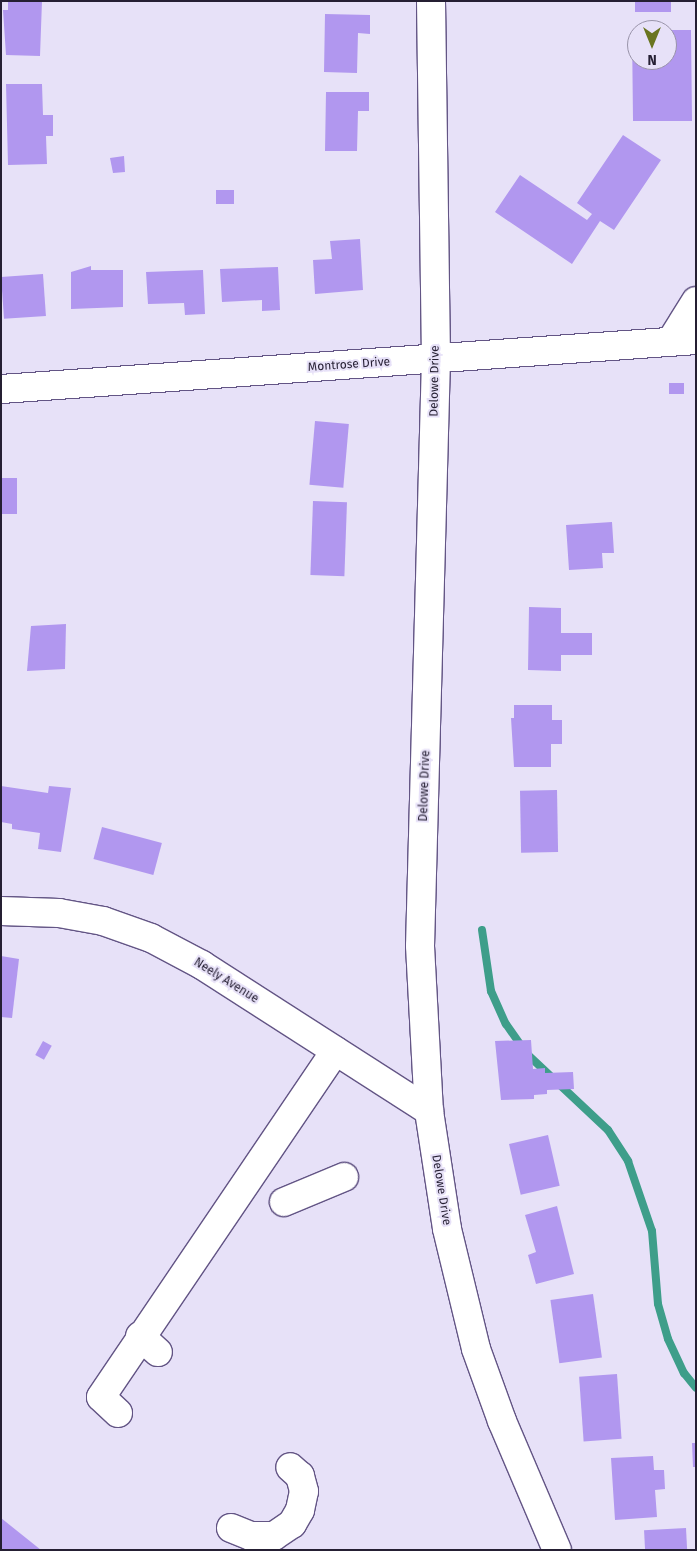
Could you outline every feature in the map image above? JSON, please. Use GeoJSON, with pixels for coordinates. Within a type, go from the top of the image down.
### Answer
{"type":"FeatureCollection","features":[{"type":"Feature","properties":{"kind":"street","name":"Delowe Drive"},"geometry":{"type":"LineString","coordinates":[[431,1],[436,359],[420,946],[429,1111],[447,1229],[476,1349],[502,1421],[557,1550]]}},
{"type":"Feature","properties":{"kind":"street"},"geometry":{"type":"LineString","coordinates":[[684,340],[696,301]]}},
{"type":"Feature","properties":{"kind":"street","name":"Montrose Drive"},"geometry":{"type":"LineString","coordinates":[[1,389],[684,340]]}},
{"type":"Feature","properties":{"kind":"street","name":"Neely Avenue"},"geometry":{"type":"LineString","coordinates":[[1,911],[59,913],[103,921],[151,938],[202,965],[429,1111]]}},
{"type":"Feature","properties":{"kind":"street"},"geometry":{"type":"LineString","coordinates":[[118,1413],[101,1397],[149,1344],[335,1051]]}},
{"type":"Feature","properties":{"kind":"street"},"geometry":{"type":"LineString","coordinates":[[284,1202],[344,1177]]}},
{"type":"Feature","properties":{"kind":"street"},"geometry":{"type":"LineString","coordinates":[[231,1528],[251,1536],[274,1536],[292,1524],[300,1510],[304,1491],[300,1476],[290,1467]]}},
{"type":"Feature","properties":{"kind":"building"},"geometry":{"type":"Polygon","coordinates":[[[8,1],[42,1],[40,56],[6,55],[3,10],[8,10],[8,1]]]}},
{"type":"Feature","properties":{"kind":"building"},"geometry":{"type":"Polygon","coordinates":[[[635,1],[671,1],[671,12],[635,12],[635,1]]]}},
{"type":"Feature","properties":{"kind":"building"},"geometry":{"type":"Polygon","coordinates":[[[325,14],[370,15],[370,34],[358,33],[357,73],[324,72],[325,14]]]}},
{"type":"Feature","properties":{"kind":"building"},"geometry":{"type":"Polygon","coordinates":[[[677,30],[691,30],[692,121],[633,121],[632,70],[677,70],[677,30]]]}},
{"type":"Feature","properties":{"kind":"building"},"geometry":{"type":"Polygon","coordinates":[[[6,84],[42,84],[43,115],[53,115],[53,136],[46,136],[47,164],[8,165],[6,84]]]}},
{"type":"Feature","properties":{"kind":"building"},"geometry":{"type":"Polygon","coordinates":[[[326,92],[369,92],[369,111],[358,111],[357,151],[325,151],[326,92]]]}},
{"type":"Feature","properties":{"kind":"building"},"geometry":{"type":"Polygon","coordinates":[[[623,135],[661,160],[614,230],[600,221],[572,264],[495,212],[520,175],[587,220],[592,214],[577,203],[623,135]]]}},
{"type":"Feature","properties":{"kind":"building"},"geometry":{"type":"Polygon","coordinates":[[[124,156],[125,172],[113,173],[110,158],[124,156]]]}},
{"type":"Feature","properties":{"kind":"building"},"geometry":{"type":"Polygon","coordinates":[[[216,190],[234,190],[234,204],[216,204],[216,190]]]}},
{"type":"Feature","properties":{"kind":"building"},"geometry":{"type":"Polygon","coordinates":[[[360,239],[363,290],[315,294],[313,260],[332,259],[330,241],[360,239]]]}},
{"type":"Feature","properties":{"kind":"building"},"geometry":{"type":"Polygon","coordinates":[[[91,266],[91,270],[123,270],[123,307],[71,309],[71,272],[91,266]]]}},
{"type":"Feature","properties":{"kind":"building"},"geometry":{"type":"Polygon","coordinates":[[[278,267],[280,310],[262,311],[262,300],[222,302],[220,269],[278,267]]]}},
{"type":"Feature","properties":{"kind":"building"},"geometry":{"type":"Polygon","coordinates":[[[203,270],[205,314],[185,315],[184,303],[148,304],[146,272],[203,270]]]}},
{"type":"Feature","properties":{"kind":"building"},"geometry":{"type":"Polygon","coordinates":[[[43,274],[46,316],[4,319],[1,277],[43,274]]]}},
{"type":"Feature","properties":{"kind":"building"},"geometry":{"type":"Polygon","coordinates":[[[669,383],[684,383],[684,394],[669,394],[669,383]]]}},
{"type":"Feature","properties":{"kind":"building"},"geometry":{"type":"Polygon","coordinates":[[[315,421],[349,424],[343,488],[309,485],[315,421]]]}},
{"type":"Feature","properties":{"kind":"building"},"geometry":{"type":"Polygon","coordinates":[[[1,478],[17,478],[17,514],[1,514],[1,478]]]}},
{"type":"Feature","properties":{"kind":"building"},"geometry":{"type":"Polygon","coordinates":[[[313,501],[347,502],[344,576],[310,575],[313,501]]]}},
{"type":"Feature","properties":{"kind":"building"},"geometry":{"type":"Polygon","coordinates":[[[612,522],[614,553],[602,553],[603,568],[569,570],[566,525],[612,522]]]}},
{"type":"Feature","properties":{"kind":"building"},"geometry":{"type":"Polygon","coordinates":[[[529,607],[561,608],[561,633],[592,633],[592,655],[561,655],[561,671],[528,670],[529,607]]]}},
{"type":"Feature","properties":{"kind":"building"},"geometry":{"type":"Polygon","coordinates":[[[66,624],[65,669],[27,671],[31,626],[66,624]]]}},
{"type":"Feature","properties":{"kind":"building"},"geometry":{"type":"Polygon","coordinates":[[[514,705],[552,705],[552,720],[562,720],[562,744],[551,744],[551,767],[514,767],[511,718],[514,718],[514,705]]]}},
{"type":"Feature","properties":{"kind":"building"},"geometry":{"type":"Polygon","coordinates":[[[1,786],[48,793],[49,786],[71,788],[61,852],[38,849],[40,833],[12,829],[12,824],[1,822],[1,786]]]}},
{"type":"Feature","properties":{"kind":"building"},"geometry":{"type":"Polygon","coordinates":[[[557,790],[558,852],[521,853],[520,791],[557,790]]]}},
{"type":"Feature","properties":{"kind":"building"},"geometry":{"type":"Polygon","coordinates":[[[102,827],[162,843],[153,875],[93,859],[102,827]]]}},
{"type":"Feature","properties":{"kind":"building"},"geometry":{"type":"Polygon","coordinates":[[[1,956],[19,959],[12,1018],[1,1017],[1,956]]]}},
{"type":"Feature","properties":{"kind":"building"},"geometry":{"type":"Polygon","coordinates":[[[531,1040],[533,1069],[545,1068],[545,1073],[573,1072],[574,1089],[547,1090],[547,1094],[534,1095],[534,1099],[501,1100],[495,1041],[531,1040]]]}},
{"type":"Feature","properties":{"kind":"building"},"geometry":{"type":"Polygon","coordinates":[[[43,1041],[52,1046],[44,1060],[35,1055],[43,1041]]]}},
{"type":"Feature","properties":{"kind":"building"},"geometry":{"type":"Polygon","coordinates":[[[548,1135],[560,1186],[521,1195],[509,1144],[548,1135]]]}},
{"type":"Feature","properties":{"kind":"building"},"geometry":{"type":"Polygon","coordinates":[[[557,1206],[574,1274],[536,1284],[528,1255],[536,1252],[525,1215],[557,1206]]]}},
{"type":"Feature","properties":{"kind":"building"},"geometry":{"type":"Polygon","coordinates":[[[593,1294],[602,1357],[559,1363],[550,1300],[593,1294]]]}},
{"type":"Feature","properties":{"kind":"building"},"geometry":{"type":"Polygon","coordinates":[[[617,1374],[622,1439],[584,1441],[579,1377],[617,1374]]]}},
{"type":"Feature","properties":{"kind":"building"},"geometry":{"type":"Polygon","coordinates":[[[692,1443],[696,1443],[696,1467],[693,1467],[692,1443]]]}},
{"type":"Feature","properties":{"kind":"building"},"geometry":{"type":"Polygon","coordinates":[[[653,1456],[654,1470],[664,1470],[665,1489],[655,1490],[657,1517],[615,1520],[611,1458],[653,1456]]]}},
{"type":"Feature","properties":{"kind":"building"},"geometry":{"type":"Polygon","coordinates":[[[1,1518],[41,1550],[1,1550],[1,1518]]]}},
{"type":"Feature","properties":{"kind":"building"},"geometry":{"type":"Polygon","coordinates":[[[686,1528],[687,1550],[645,1550],[644,1530],[686,1528]]]}},
{"type":"Feature","properties":{"kind":"waterway"},"geometry":{"type":"LineString","coordinates":[[482,930],[491,991],[506,1024],[527,1054],[608,1130],[628,1161],[652,1231],[658,1304],[668,1339],[684,1373],[696,1388]]}}]}
